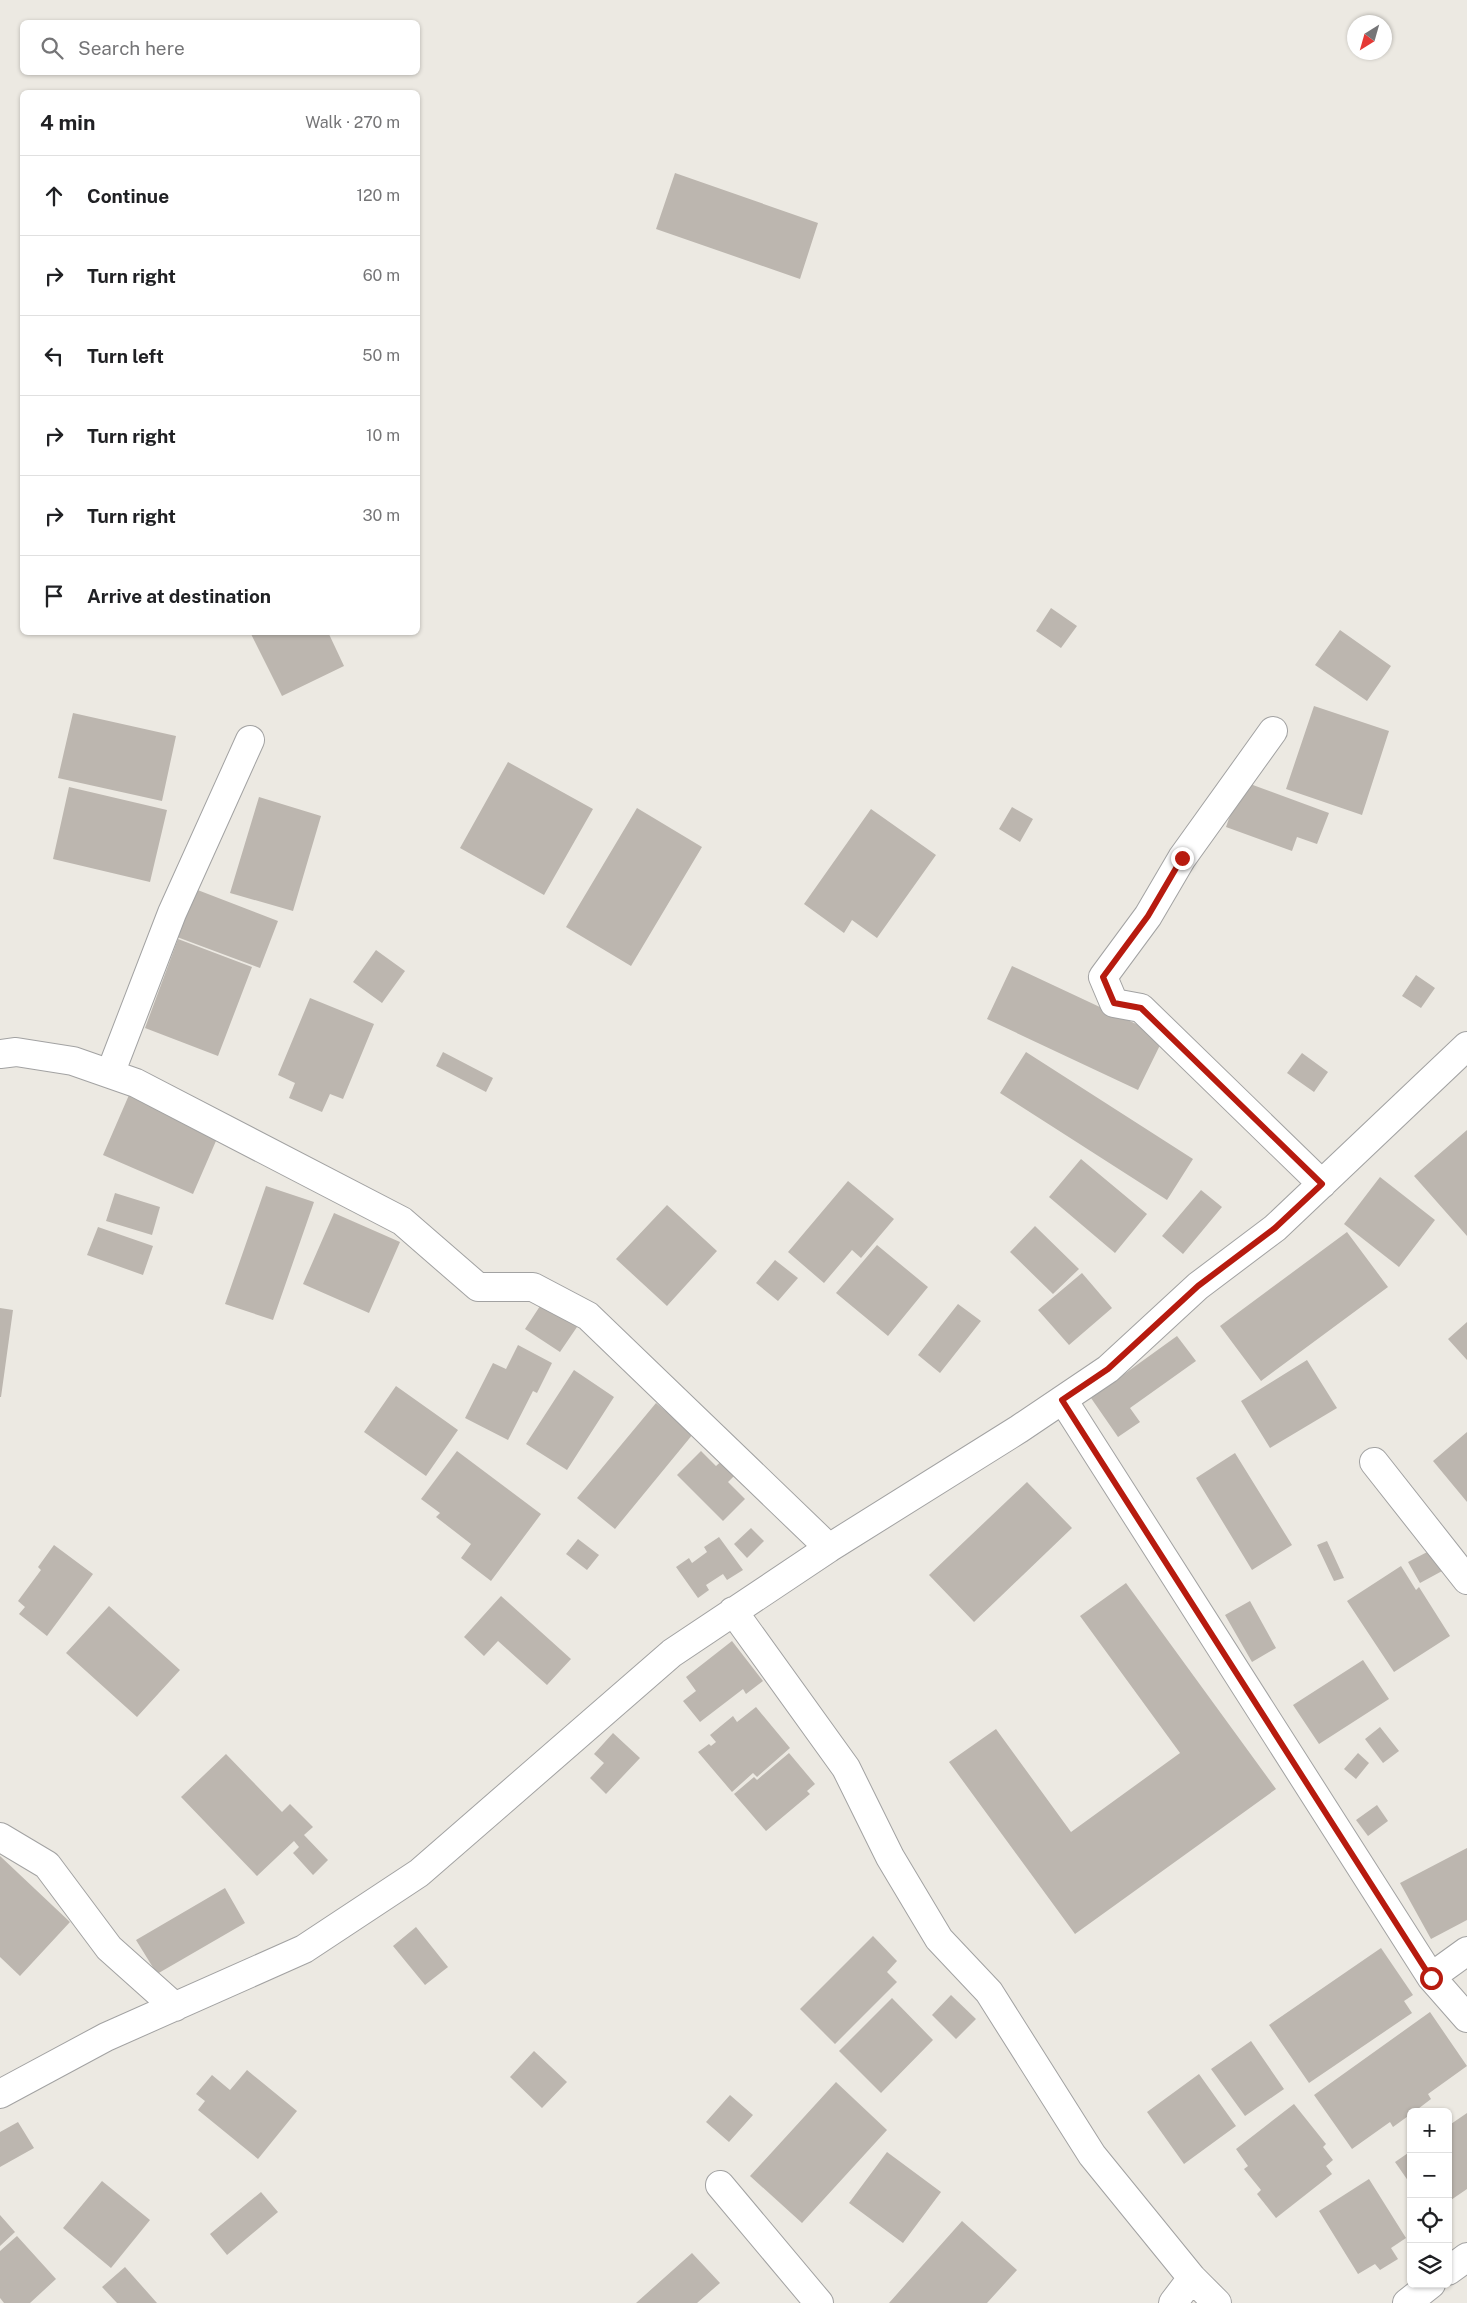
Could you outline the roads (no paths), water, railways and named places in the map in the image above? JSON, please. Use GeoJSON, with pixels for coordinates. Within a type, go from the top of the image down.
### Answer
{"type":"FeatureCollection","features":[{"type":"Feature","properties":{"kind":"street"},"geometry":{"type":"LineString","coordinates":[[1273,731],[1182,858],[1148,916],[1103,977],[1114,1003],[1141,1008],[1322,1184]]}},
{"type":"Feature","properties":{"kind":"street"},"geometry":{"type":"LineString","coordinates":[[110,1074],[172,913],[250,740]]}},
{"type":"Feature","properties":{"kind":"street"},"geometry":{"type":"LineString","coordinates":[[0,2094],[106,2037],[304,1950],[419,1873],[672,1653],[829,1548],[1108,1369],[1198,1286],[1275,1228],[1467,1046]]}},
{"type":"Feature","properties":{"kind":"street"},"geometry":{"type":"LineString","coordinates":[[0,1054],[16,1052],[73,1061],[136,1083],[402,1221],[478,1287],[533,1287],[588,1316],[829,1548]]}},
{"type":"Feature","properties":{"kind":"street"},"geometry":{"type":"LineString","coordinates":[[1062,1400],[1431,1978],[1467,2018]]}},
{"type":"Feature","properties":{"kind":"street"},"geometry":{"type":"LineString","coordinates":[[1374,1462],[1467,1580]]}},
{"type":"Feature","properties":{"kind":"street"},"geometry":{"type":"LineString","coordinates":[[734,1611],[846,1768],[890,1857],[939,1940],[989,1992],[1092,2155],[1192,2278],[1217,2303]]}},
{"type":"Feature","properties":{"kind":"street"},"geometry":{"type":"LineString","coordinates":[[0,1837],[48,1865],[109,1948],[175,2006]]}},
{"type":"Feature","properties":{"kind":"street"},"geometry":{"type":"LineString","coordinates":[[1431,1978],[1467,1951]]}},
{"type":"Feature","properties":{"kind":"street"},"geometry":{"type":"LineString","coordinates":[[720,2185],[819,2303]]}},
{"type":"Feature","properties":{"kind":"street"},"geometry":{"type":"LineString","coordinates":[[1452,2268],[1467,2257]]}},
{"type":"Feature","properties":{"kind":"street"},"geometry":{"type":"LineString","coordinates":[[1173,2303],[1192,2278]]}},
{"type":"Feature","properties":{"kind":"street"},"geometry":{"type":"LineString","coordinates":[[1407,2303],[1426,2288]]}}]}
